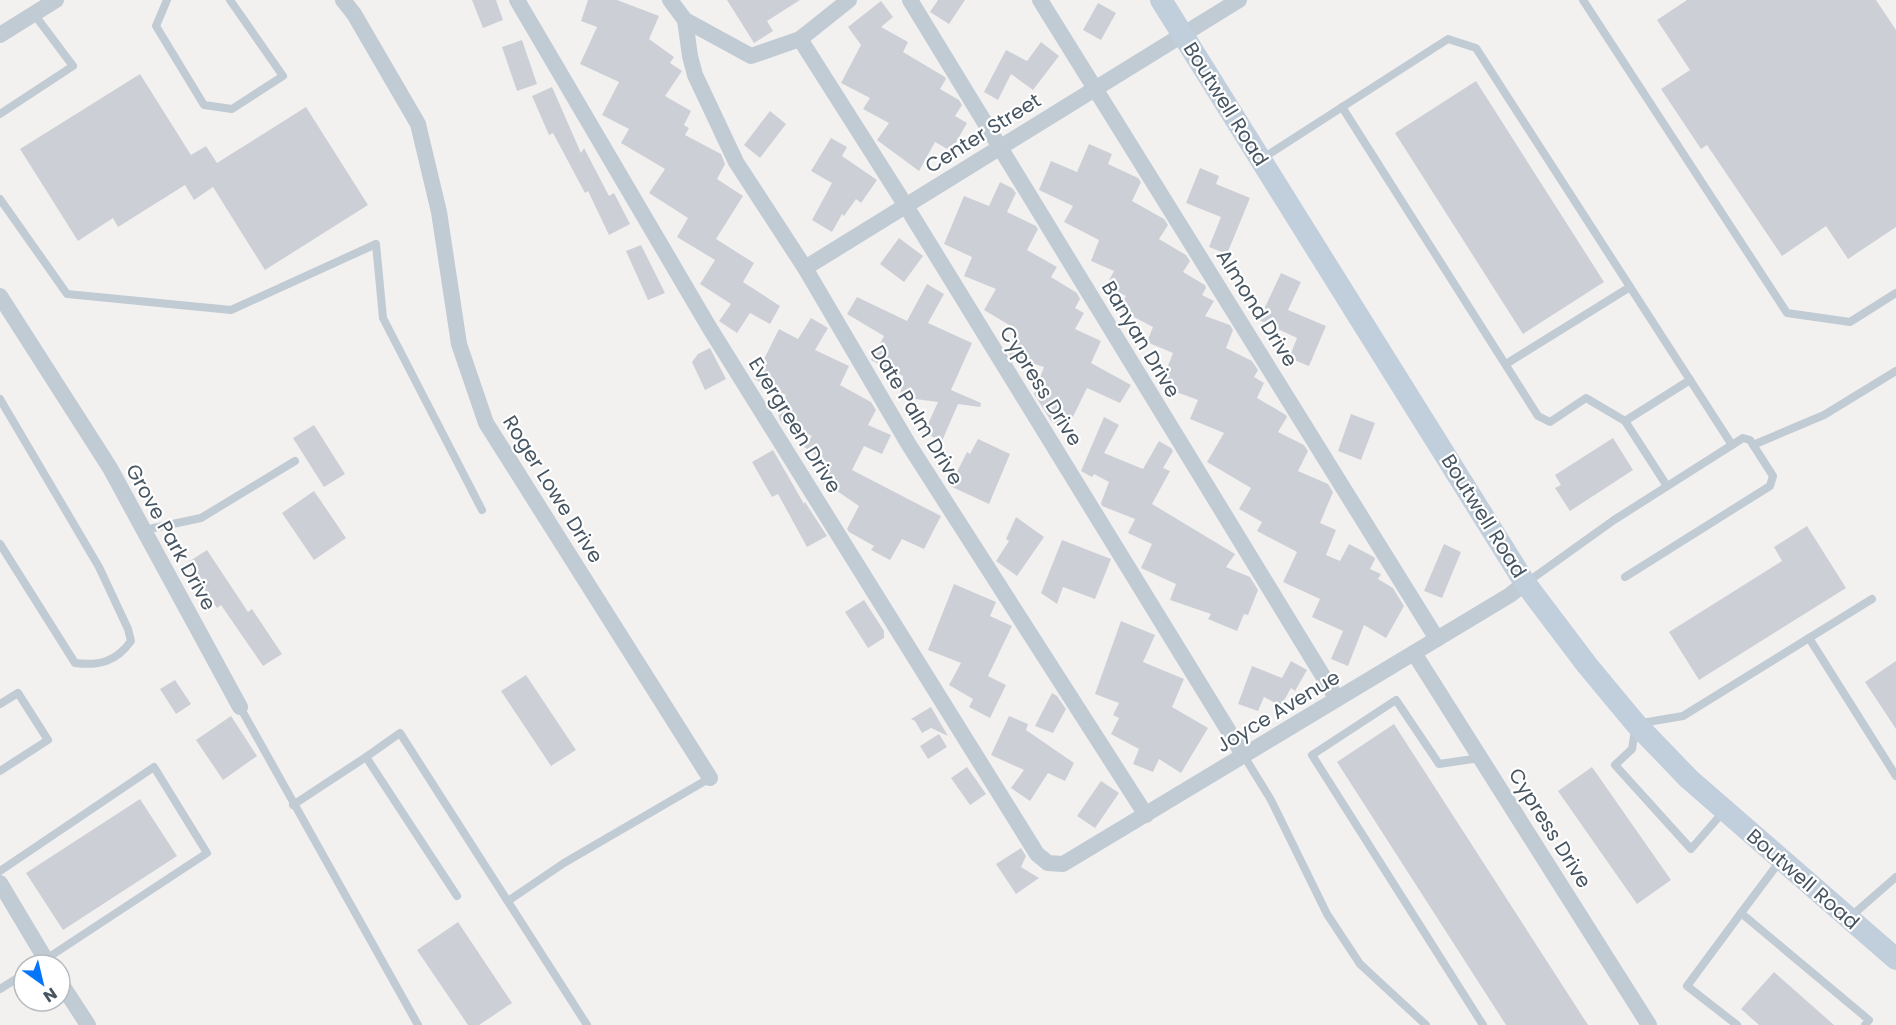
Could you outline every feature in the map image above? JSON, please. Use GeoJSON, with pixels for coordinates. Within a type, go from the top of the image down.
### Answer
{"type":"FeatureCollection","features":[{"type":"Feature","properties":{"kind":"street"},"geometry":{"type":"LineString","coordinates":[[0,36],[56,0]]}},
{"type":"Feature","properties":{"kind":"street","name":"Roger Lowe Drive"},"geometry":{"type":"LineString","coordinates":[[343,0],[354,14],[418,124],[439,212],[459,344],[486,423],[710,778]]}},
{"type":"Feature","properties":{"kind":"street","name":"Evergreen Drive"},"geometry":{"type":"LineString","coordinates":[[517,0],[709,327],[1037,854],[1048,863]]}},
{"type":"Feature","properties":{"kind":"street"},"geometry":{"type":"LineString","coordinates":[[670,0],[685,20],[751,56],[800,39],[849,0]]}},
{"type":"Feature","properties":{"kind":"street","name":"Banyan Drive"},"geometry":{"type":"LineString","coordinates":[[910,0],[1337,699]]}},
{"type":"Feature","properties":{"kind":"street","name":"Almond Drive"},"geometry":{"type":"LineString","coordinates":[[1040,0],[1437,639]]}},
{"type":"Feature","properties":{"kind":"street","name":"Boutwell Road"},"geometry":{"type":"LineString","coordinates":[[1161,0],[1525,583],[1587,665],[1636,724],[1689,779],[1896,959]]}},
{"type":"Feature","properties":{"kind":"street","name":"Center Street"},"geometry":{"type":"LineString","coordinates":[[805,268],[1239,0]]}},
{"type":"Feature","properties":{"kind":"street","name":"Date Palm Drive"},"geometry":{"type":"LineString","coordinates":[[685,20],[695,75],[736,162],[805,268],[909,446],[1146,815]]}},
{"type":"Feature","properties":{"kind":"street","name":"Cypress Drive"},"geometry":{"type":"LineString","coordinates":[[800,39],[906,206],[1244,756]]}},
{"type":"Feature","properties":{"kind":"street","name":"Grove Park Drive"},"geometry":{"type":"LineString","coordinates":[[0,296],[110,468],[240,707]]}},
{"type":"Feature","properties":{"kind":"street","name":"Joyce Avenue"},"geometry":{"type":"LineString","coordinates":[[1048,863],[1063,864],[1510,595],[1525,583]]}},
{"type":"Feature","properties":{"kind":"street","name":"Cypress Drive"},"geometry":{"type":"LineString","coordinates":[[1414,653],[1649,1025]]}},
{"type":"Feature","properties":{"kind":"street"},"geometry":{"type":"LineString","coordinates":[[0,883],[38,953]]}},
{"type":"Feature","properties":{"kind":"street"},"geometry":{"type":"LineString","coordinates":[[72,1000],[88,1025]]}},
{"type":"Feature","properties":{"kind":"lane"},"geometry":{"type":"LineString","coordinates":[[165,0],[156,26],[204,105],[232,109],[283,76],[230,0]]}},
{"type":"Feature","properties":{"kind":"lane"},"geometry":{"type":"LineString","coordinates":[[1583,0],[1787,313],[1850,322],[1896,293]]}},
{"type":"Feature","properties":{"kind":"lane"},"geometry":{"type":"LineString","coordinates":[[0,114],[73,66],[34,14]]}},
{"type":"Feature","properties":{"kind":"lane"},"geometry":{"type":"LineString","coordinates":[[1261,159],[1448,39],[1476,48],[1732,445]]}},
{"type":"Feature","properties":{"kind":"lane"},"geometry":{"type":"LineString","coordinates":[[1342,107],[1538,416],[1550,422],[1586,398],[1625,421],[1667,486]]}},
{"type":"Feature","properties":{"kind":"lane"},"geometry":{"type":"LineString","coordinates":[[0,199],[67,294],[231,310],[376,244],[383,318],[482,510]]}},
{"type":"Feature","properties":{"kind":"lane"},"geometry":{"type":"LineString","coordinates":[[1506,364],[1630,287]]}},
{"type":"Feature","properties":{"kind":"lane"},"geometry":{"type":"LineString","coordinates":[[1753,445],[1824,415],[1896,371]]}},
{"type":"Feature","properties":{"kind":"lane"},"geometry":{"type":"LineString","coordinates":[[1625,421],[1690,380]]}},
{"type":"Feature","properties":{"kind":"lane"},"geometry":{"type":"LineString","coordinates":[[0,399],[99,567],[128,628],[130,641],[123,652],[114,658],[92,665],[75,663],[0,544]]}},
{"type":"Feature","properties":{"kind":"lane"},"geometry":{"type":"LineString","coordinates":[[1525,583],[1614,520],[1667,486],[1743,438],[1750,440],[1773,476],[1770,486],[1625,577]]}},
{"type":"Feature","properties":{"kind":"lane"},"geometry":{"type":"LineString","coordinates":[[144,530],[201,518],[295,460]]}},
{"type":"Feature","properties":{"kind":"lane"},"geometry":{"type":"LineString","coordinates":[[1724,810],[1691,849],[1616,765],[1632,749],[1636,724],[1683,716],[1872,599]]}},
{"type":"Feature","properties":{"kind":"lane"},"geometry":{"type":"LineString","coordinates":[[1809,638],[1896,776]]}},
{"type":"Feature","properties":{"kind":"lane"},"geometry":{"type":"LineString","coordinates":[[0,704],[18,693],[48,740],[0,771]]}},
{"type":"Feature","properties":{"kind":"lane"},"geometry":{"type":"LineString","coordinates":[[1481,758],[1439,764],[1396,700],[1312,755],[1483,1025]]}},
{"type":"Feature","properties":{"kind":"lane","name":"Grove Park Drive"},"geometry":{"type":"LineString","coordinates":[[240,707],[418,1025]]}},
{"type":"Feature","properties":{"kind":"lane"},"geometry":{"type":"LineString","coordinates":[[293,805],[400,733],[587,1025]]}},
{"type":"Feature","properties":{"kind":"lane"},"geometry":{"type":"LineString","coordinates":[[1244,756],[1271,800],[1327,914],[1360,964],[1426,1025]]}},
{"type":"Feature","properties":{"kind":"lane"},"geometry":{"type":"LineString","coordinates":[[366,757],[457,896]]}},
{"type":"Feature","properties":{"kind":"lane"},"geometry":{"type":"LineString","coordinates":[[0,871],[154,767],[207,853],[59,953]]}},
{"type":"Feature","properties":{"kind":"lane"},"geometry":{"type":"LineString","coordinates":[[508,901],[564,862],[710,778]]}},
{"type":"Feature","properties":{"kind":"lane"},"geometry":{"type":"LineString","coordinates":[[1737,1025],[1687,986],[1781,860]]}},
{"type":"Feature","properties":{"kind":"lane"},"geometry":{"type":"LineString","coordinates":[[1849,918],[1896,877]]}},
{"type":"Feature","properties":{"kind":"lane"},"geometry":{"type":"LineString","coordinates":[[1741,913],[1869,1020],[1865,1025]]}},
{"type":"Feature","properties":{"kind":"building"},"geometry":{"type":"Polygon","coordinates":[[[472,0],[496,0],[503,20],[483,28],[472,0]]]}},
{"type":"Feature","properties":{"kind":"building"},"geometry":{"type":"Polygon","coordinates":[[[588,0],[617,0],[659,16],[649,39],[674,57],[670,63],[682,71],[665,96],[691,111],[684,125],[689,128],[685,135],[721,154],[725,164],[717,179],[743,196],[716,239],[754,263],[743,282],[780,306],[770,324],[750,313],[737,333],[719,321],[731,304],[700,284],[715,260],[677,237],[688,218],[649,193],[665,169],[621,143],[629,129],[602,115],[619,82],[580,64],[597,27],[581,21],[588,0]]]}},
{"type":"Feature","properties":{"kind":"building"},"geometry":{"type":"Polygon","coordinates":[[[727,0],[800,0],[767,21],[773,31],[754,43],[727,0]]]}},
{"type":"Feature","properties":{"kind":"building"},"geometry":{"type":"Polygon","coordinates":[[[938,0],[965,0],[949,24],[930,12],[938,0]]]}},
{"type":"Feature","properties":{"kind":"building"},"geometry":{"type":"Polygon","coordinates":[[[1687,0],[1876,0],[1896,30],[1896,227],[1848,259],[1826,226],[1782,256],[1707,145],[1701,149],[1661,89],[1690,70],[1657,20],[1687,0]]]}},
{"type":"Feature","properties":{"kind":"building"},"geometry":{"type":"Polygon","coordinates":[[[881,1],[893,17],[881,27],[908,42],[903,52],[945,77],[940,89],[959,100],[962,105],[955,116],[967,123],[951,151],[935,142],[919,171],[877,140],[889,123],[863,109],[870,98],[841,83],[861,45],[848,27],[881,1]]]}},
{"type":"Feature","properties":{"kind":"building"},"geometry":{"type":"Polygon","coordinates":[[[1098,3],[1116,13],[1101,40],[1083,30],[1098,3]]]}},
{"type":"Feature","properties":{"kind":"building"},"geometry":{"type":"Polygon","coordinates":[[[522,40],[537,84],[517,91],[502,47],[522,40]]]}},
{"type":"Feature","properties":{"kind":"building"},"geometry":{"type":"Polygon","coordinates":[[[1041,42],[1059,56],[1033,90],[1011,74],[998,100],[984,92],[1006,50],[1027,61],[1041,42]]]}},
{"type":"Feature","properties":{"kind":"building"},"geometry":{"type":"Polygon","coordinates":[[[140,74],[191,155],[206,146],[217,163],[306,107],[368,205],[265,270],[213,187],[194,200],[185,185],[118,227],[113,218],[78,241],[20,149],[140,74]]]}},
{"type":"Feature","properties":{"kind":"building"},"geometry":{"type":"Polygon","coordinates":[[[1476,81],[1604,282],[1523,334],[1395,133],[1476,81]]]}},
{"type":"Feature","properties":{"kind":"building"},"geometry":{"type":"Polygon","coordinates":[[[552,87],[581,153],[584,148],[609,196],[614,193],[630,224],[609,235],[588,191],[585,193],[553,133],[549,135],[532,96],[552,87]]]}},
{"type":"Feature","properties":{"kind":"building"},"geometry":{"type":"Polygon","coordinates":[[[770,111],[786,124],[760,158],[744,145],[770,111]]]}},
{"type":"Feature","properties":{"kind":"building"},"geometry":{"type":"Polygon","coordinates":[[[831,138],[847,147],[842,156],[877,180],[861,203],[856,199],[844,216],[842,214],[832,232],[812,220],[832,183],[811,171],[831,138]]]}},
{"type":"Feature","properties":{"kind":"building"},"geometry":{"type":"Polygon","coordinates":[[[1089,144],[1112,154],[1108,164],[1138,178],[1141,182],[1132,201],[1164,219],[1168,225],[1159,239],[1186,255],[1190,261],[1183,272],[1205,285],[1206,288],[1202,295],[1214,301],[1205,316],[1230,325],[1233,330],[1226,348],[1252,361],[1258,370],[1254,377],[1264,383],[1257,398],[1287,417],[1278,432],[1304,445],[1308,451],[1298,471],[1328,484],[1333,492],[1320,523],[1336,530],[1326,555],[1340,561],[1349,544],[1374,557],[1370,569],[1381,574],[1378,579],[1393,588],[1404,606],[1386,638],[1364,625],[1348,666],[1331,659],[1343,631],[1312,617],[1320,599],[1283,582],[1297,552],[1257,531],[1262,522],[1239,509],[1251,488],[1207,462],[1224,433],[1190,419],[1198,400],[1160,386],[1173,353],[1147,342],[1153,327],[1119,309],[1126,296],[1106,286],[1114,271],[1091,261],[1099,240],[1064,222],[1073,206],[1039,190],[1051,161],[1077,172],[1089,144]]]}},
{"type":"Feature","properties":{"kind":"building"},"geometry":{"type":"Polygon","coordinates":[[[1200,168],[1219,176],[1216,184],[1250,198],[1227,254],[1209,247],[1221,217],[1186,203],[1200,168]]]}},
{"type":"Feature","properties":{"kind":"building"},"geometry":{"type":"Polygon","coordinates":[[[1000,182],[1012,188],[1016,193],[1007,212],[1038,229],[1027,250],[1057,267],[1051,277],[1077,293],[1080,299],[1075,308],[1084,313],[1075,329],[1101,341],[1091,363],[1131,385],[1120,403],[1087,388],[1067,429],[1051,421],[1034,394],[1044,367],[1010,356],[1008,352],[1016,329],[984,310],[996,289],[964,276],[972,257],[944,244],[964,196],[989,206],[1000,182]]]}},
{"type":"Feature","properties":{"kind":"building"},"geometry":{"type":"Polygon","coordinates":[[[899,238],[923,256],[904,282],[880,264],[899,238]]]}},
{"type":"Feature","properties":{"kind":"building"},"geometry":{"type":"Polygon","coordinates":[[[641,245],[665,293],[648,300],[626,251],[641,245]]]}},
{"type":"Feature","properties":{"kind":"building"},"geometry":{"type":"Polygon","coordinates":[[[1281,273],[1301,282],[1288,310],[1326,326],[1309,366],[1289,358],[1297,338],[1259,320],[1281,273]]]}},
{"type":"Feature","properties":{"kind":"building"},"geometry":{"type":"Polygon","coordinates":[[[927,284],[944,294],[928,323],[972,343],[951,390],[981,403],[980,407],[958,404],[942,441],[924,433],[938,402],[900,397],[903,376],[871,360],[884,336],[847,314],[857,297],[907,321],[927,284]]]}},
{"type":"Feature","properties":{"kind":"building"},"geometry":{"type":"Polygon","coordinates":[[[811,318],[828,328],[815,350],[849,366],[840,385],[871,402],[876,410],[868,425],[891,435],[882,454],[864,446],[852,470],[941,516],[924,549],[902,539],[890,560],[871,550],[874,546],[849,532],[847,529],[859,506],[821,480],[831,465],[804,447],[812,436],[780,421],[778,413],[786,395],[754,379],[779,329],[798,339],[811,318]]]}},
{"type":"Feature","properties":{"kind":"building"},"geometry":{"type":"Polygon","coordinates":[[[710,348],[726,379],[705,390],[692,362],[698,354],[710,348]]]}},
{"type":"Feature","properties":{"kind":"building"},"geometry":{"type":"Polygon","coordinates":[[[1351,414],[1375,423],[1361,460],[1338,451],[1351,414]]]}},
{"type":"Feature","properties":{"kind":"building"},"geometry":{"type":"Polygon","coordinates":[[[1104,417],[1119,425],[1104,453],[1143,469],[1159,441],[1173,451],[1163,468],[1170,471],[1152,504],[1235,554],[1226,567],[1250,577],[1258,590],[1248,615],[1244,614],[1237,631],[1208,619],[1211,614],[1170,600],[1176,584],[1141,568],[1152,544],[1128,533],[1135,519],[1102,506],[1109,482],[1094,474],[1092,477],[1081,471],[1104,417]]]}},
{"type":"Feature","properties":{"kind":"building"},"geometry":{"type":"Polygon","coordinates":[[[314,425],[345,474],[324,487],[293,438],[314,425]]]}},
{"type":"Feature","properties":{"kind":"building"},"geometry":{"type":"Polygon","coordinates":[[[1613,438],[1633,470],[1570,511],[1555,488],[1561,485],[1555,475],[1613,438]]]}},
{"type":"Feature","properties":{"kind":"building"},"geometry":{"type":"Polygon","coordinates":[[[978,439],[1010,454],[989,504],[950,486],[967,452],[970,454],[978,439]]]}},
{"type":"Feature","properties":{"kind":"building"},"geometry":{"type":"Polygon","coordinates":[[[773,450],[804,504],[805,502],[827,536],[807,547],[778,494],[772,497],[752,462],[773,450]]]}},
{"type":"Feature","properties":{"kind":"building"},"geometry":{"type":"Polygon","coordinates":[[[314,491],[346,538],[314,560],[282,513],[314,491]]]}},
{"type":"Feature","properties":{"kind":"building"},"geometry":{"type":"Polygon","coordinates":[[[1016,517],[1044,537],[1017,576],[996,561],[1009,541],[1006,539],[1016,517]]]}},
{"type":"Feature","properties":{"kind":"building"},"geometry":{"type":"Polygon","coordinates":[[[1807,526],[1846,588],[1699,680],[1669,632],[1782,561],[1774,547],[1807,526]]]}},
{"type":"Feature","properties":{"kind":"building"},"geometry":{"type":"Polygon","coordinates":[[[1062,540],[1111,559],[1095,599],[1063,587],[1057,604],[1041,593],[1062,540]]]}},
{"type":"Feature","properties":{"kind":"building"},"geometry":{"type":"Polygon","coordinates":[[[1444,544],[1461,552],[1442,598],[1424,591],[1444,544]]]}},
{"type":"Feature","properties":{"kind":"building"},"geometry":{"type":"Polygon","coordinates":[[[207,550],[248,612],[252,609],[282,654],[263,666],[221,605],[217,608],[187,563],[207,550]]]}},
{"type":"Feature","properties":{"kind":"building"},"geometry":{"type":"Polygon","coordinates":[[[954,584],[996,602],[990,616],[1012,626],[988,676],[1006,685],[990,718],[969,707],[973,699],[949,685],[961,663],[928,650],[954,584]]]}},
{"type":"Feature","properties":{"kind":"building"},"geometry":{"type":"Polygon","coordinates":[[[864,600],[884,631],[884,638],[868,648],[845,612],[864,600]]]}},
{"type":"Feature","properties":{"kind":"building"},"geometry":{"type":"Polygon","coordinates":[[[1121,621],[1155,635],[1143,662],[1184,679],[1172,707],[1208,728],[1181,773],[1159,759],[1153,772],[1133,764],[1139,749],[1111,734],[1119,718],[1113,715],[1119,703],[1095,694],[1121,621]]]}},
{"type":"Feature","properties":{"kind":"building"},"geometry":{"type":"Polygon","coordinates":[[[1291,661],[1307,670],[1295,691],[1291,688],[1281,706],[1264,697],[1258,711],[1238,704],[1252,666],[1282,678],[1291,661]]]}},
{"type":"Feature","properties":{"kind":"building"},"geometry":{"type":"Polygon","coordinates":[[[1896,661],[1896,729],[1865,682],[1896,661]]]}},
{"type":"Feature","properties":{"kind":"building"},"geometry":{"type":"Polygon","coordinates":[[[526,675],[576,750],[551,766],[501,691],[526,675]]]}},
{"type":"Feature","properties":{"kind":"building"},"geometry":{"type":"Polygon","coordinates":[[[175,680],[191,704],[176,714],[160,689],[175,680]]]}},
{"type":"Feature","properties":{"kind":"building"},"geometry":{"type":"Polygon","coordinates":[[[1052,693],[1066,709],[1053,733],[1035,726],[1052,693]]]}},
{"type":"Feature","properties":{"kind":"building"},"geometry":{"type":"Polygon","coordinates":[[[931,707],[948,736],[931,728],[922,733],[915,721],[911,719],[931,707]]]}},
{"type":"Feature","properties":{"kind":"building"},"geometry":{"type":"Polygon","coordinates":[[[231,716],[257,756],[223,780],[196,740],[231,716]]]}},
{"type":"Feature","properties":{"kind":"building"},"geometry":{"type":"Polygon","coordinates":[[[1009,716],[1028,724],[1026,730],[1074,763],[1065,781],[1048,773],[1030,801],[1011,788],[1024,770],[991,755],[1009,716]]]}},
{"type":"Feature","properties":{"kind":"building"},"geometry":{"type":"Polygon","coordinates":[[[1394,724],[1588,1025],[1506,1025],[1337,762],[1394,724]]]}},
{"type":"Feature","properties":{"kind":"building"},"geometry":{"type":"Polygon","coordinates":[[[939,734],[947,747],[928,759],[920,746],[939,734]]]}},
{"type":"Feature","properties":{"kind":"building"},"geometry":{"type":"Polygon","coordinates":[[[967,767],[986,794],[970,805],[951,778],[967,767]]]}},
{"type":"Feature","properties":{"kind":"building"},"geometry":{"type":"Polygon","coordinates":[[[1592,767],[1671,880],[1637,904],[1558,791],[1592,767]]]}},
{"type":"Feature","properties":{"kind":"building"},"geometry":{"type":"Polygon","coordinates":[[[1101,781],[1119,793],[1095,828],[1077,816],[1101,781]]]}},
{"type":"Feature","properties":{"kind":"building"},"geometry":{"type":"Polygon","coordinates":[[[140,799],[177,856],[63,930],[26,873],[140,799]]]}},
{"type":"Feature","properties":{"kind":"building"},"geometry":{"type":"Polygon","coordinates":[[[1021,848],[1026,856],[1021,867],[1039,878],[1016,894],[996,864],[1021,848]]]}},
{"type":"Feature","properties":{"kind":"building"},"geometry":{"type":"Polygon","coordinates":[[[458,922],[512,1003],[479,1025],[468,1025],[417,950],[458,922]]]}},
{"type":"Feature","properties":{"kind":"building"},"geometry":{"type":"Polygon","coordinates":[[[1774,972],[1834,1025],[1759,1025],[1741,1009],[1774,972]]]}}]}
